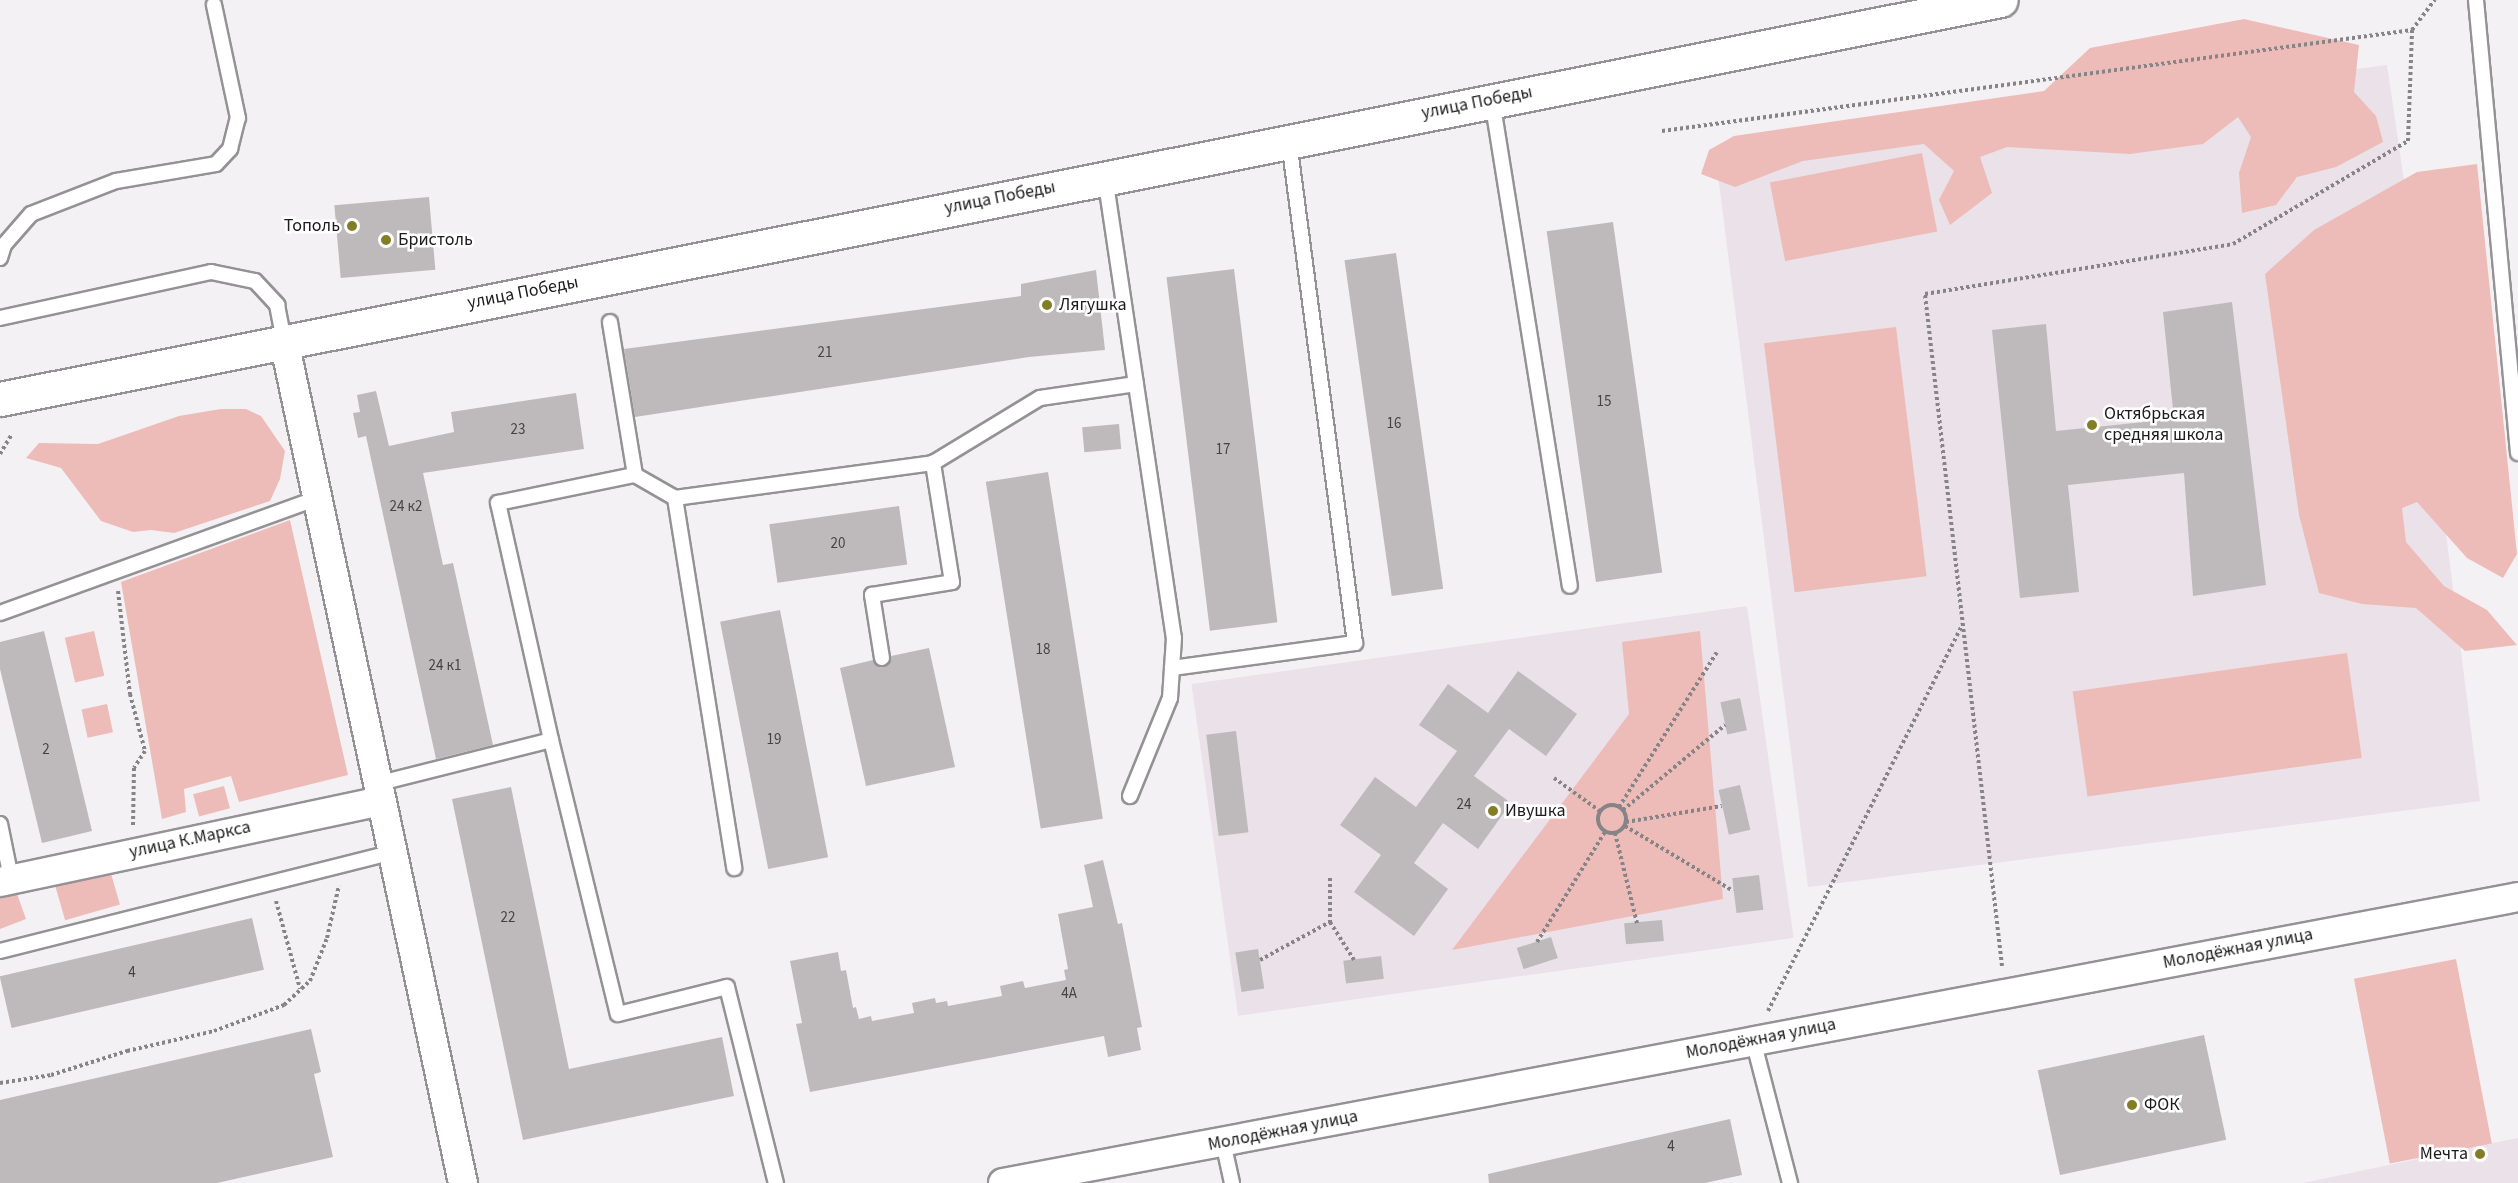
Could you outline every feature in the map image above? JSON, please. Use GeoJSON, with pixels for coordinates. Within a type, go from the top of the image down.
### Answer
{"type":"FeatureCollection","features":[{"type":"Feature","properties":{"kind":"street","name":"улица Победы"},"geometry":{"type":"LineString","coordinates":[[0,399],[2001,0]]}},
{"type":"Feature","properties":{"kind":"street"},"geometry":{"type":"LineString","coordinates":[[284,342],[463,1183]]}},
{"type":"Feature","properties":{"kind":"street","name":"улица К.Маркса"},"geometry":{"type":"LineString","coordinates":[[5,880],[133,852],[378,792]]}},
{"type":"Feature","properties":{"kind":"street","name":"Молодёжная улица"},"geometry":{"type":"LineString","coordinates":[[1003,1183],[2518,897]]}},
{"type":"Feature","properties":{"kind":"lane"},"geometry":{"type":"LineString","coordinates":[[2476,0],[2518,453]]}},
{"type":"Feature","properties":{"kind":"lane"},"geometry":{"type":"LineString","coordinates":[[0,258],[4,245],[31,214],[116,181],[216,164],[230,149],[237,118],[214,5]]}},
{"type":"Feature","properties":{"kind":"lane"},"geometry":{"type":"LineString","coordinates":[[1492,100],[1570,586]]}},
{"type":"Feature","properties":{"kind":"lane"},"geometry":{"type":"LineString","coordinates":[[1172,668],[1355,643],[1289,141]]}},
{"type":"Feature","properties":{"kind":"lane"},"geometry":{"type":"LineString","coordinates":[[1105,177],[1174,638],[1170,698],[1130,796]]}},
{"type":"Feature","properties":{"kind":"lane"},"geometry":{"type":"LineString","coordinates":[[0,318],[212,272],[255,281],[277,305],[284,342]]}},
{"type":"Feature","properties":{"kind":"lane"},"geometry":{"type":"LineString","coordinates":[[610,322],[635,475]]}},
{"type":"Feature","properties":{"kind":"lane"},"geometry":{"type":"LineString","coordinates":[[776,1183],[727,987],[618,1014],[551,740],[498,503],[635,475],[675,498],[933,463],[1040,398],[1136,384]]}},
{"type":"Feature","properties":{"kind":"lane"},"geometry":{"type":"LineString","coordinates":[[882,658],[872,595],[952,582],[933,463]]}},
{"type":"Feature","properties":{"kind":"lane"},"geometry":{"type":"LineString","coordinates":[[0,613],[318,498]]}},
{"type":"Feature","properties":{"kind":"lane"},"geometry":{"type":"LineString","coordinates":[[675,498],[734,868]]}},
{"type":"Feature","properties":{"kind":"lane"},"geometry":{"type":"LineString","coordinates":[[378,792],[551,740]]}},
{"type":"Feature","properties":{"kind":"lane"},"geometry":{"type":"LineString","coordinates":[[0,824],[5,880]]}},
{"type":"Feature","properties":{"kind":"lane"},"geometry":{"type":"LineString","coordinates":[[0,951],[391,853]]}},
{"type":"Feature","properties":{"kind":"lane"},"geometry":{"type":"LineString","coordinates":[[1753,1040],[1790,1183]]}},
{"type":"Feature","properties":{"kind":"lane"},"geometry":{"type":"LineString","coordinates":[[1223,1142],[1232,1183]]}},
{"type":"Feature","properties":{"kind":"path"},"geometry":{"type":"LineString","coordinates":[[2005,993],[1925,294],[2233,244],[2408,141],[2412,30],[2435,0]]}},
{"type":"Feature","properties":{"kind":"path"},"geometry":{"type":"LineString","coordinates":[[1662,131],[2412,30]]}},
{"type":"Feature","properties":{"kind":"path"},"geometry":{"type":"LineString","coordinates":[[0,454],[12,434]]}},
{"type":"Feature","properties":{"kind":"path"},"geometry":{"type":"LineString","coordinates":[[112,573],[119,594],[130,694],[145,752],[134,768],[133,852]]}},
{"type":"Feature","properties":{"kind":"path"},"geometry":{"type":"LineString","coordinates":[[1753,1040],[1963,623]]}},
{"type":"Feature","properties":{"kind":"path"},"geometry":{"type":"LineString","coordinates":[[1619,807],[1717,652]]}},
{"type":"Feature","properties":{"kind":"path"},"geometry":{"type":"LineString","coordinates":[[1623,810],[1725,725]]}},
{"type":"Feature","properties":{"kind":"path"},"geometry":{"type":"LineString","coordinates":[[1554,778],[1600,811]]}},
{"type":"Feature","properties":{"kind":"path"},"geometry":{"type":"LineString","coordinates":[[1625,824],[1623,810],[1619,807],[1608,806],[1600,811],[1598,822],[1605,832],[1615,833],[1625,824],[1722,806]]}},
{"type":"Feature","properties":{"kind":"path"},"geometry":{"type":"LineString","coordinates":[[1625,824],[1733,891]]}},
{"type":"Feature","properties":{"kind":"path"},"geometry":{"type":"LineString","coordinates":[[1536,942],[1605,832]]}},
{"type":"Feature","properties":{"kind":"path"},"geometry":{"type":"LineString","coordinates":[[1615,833],[1637,923]]}},
{"type":"Feature","properties":{"kind":"path"},"geometry":{"type":"LineString","coordinates":[[0,1083],[51,1075],[127,1051],[214,1031],[284,1005],[310,981],[327,938],[343,865]]}},
{"type":"Feature","properties":{"kind":"path"},"geometry":{"type":"LineString","coordinates":[[1330,878],[1330,922],[1354,960]]}},
{"type":"Feature","properties":{"kind":"path"},"geometry":{"type":"LineString","coordinates":[[272,883],[300,989]]}},
{"type":"Feature","properties":{"kind":"path"},"geometry":{"type":"LineString","coordinates":[[1260,960],[1330,922]]}},
{"type":"Feature","properties":{"kind":"shaded area"},"geometry":{"type":"Polygon","coordinates":[[[2244,19],[2359,45],[2354,92],[2376,116],[2383,142],[2336,167],[2297,177],[2276,205],[2242,213],[2239,173],[2251,137],[2238,117],[2203,144],[2130,154],[2007,147],[1980,157],[1992,193],[1950,225],[1939,200],[1954,171],[1924,144],[1803,161],[1735,187],[1701,174],[1709,150],[1734,136],[2044,91],[2090,48],[2244,19]]]}},
{"type":"Feature","properties":{"kind":"shaded area","name":"Октябрьская средняя школа"},"geometry":{"type":"Polygon","coordinates":[[[2387,65],[2426,331],[2444,518],[2480,801],[1808,887],[1715,151],[2387,65]]]}},
{"type":"Feature","properties":{"kind":"shaded area"},"geometry":{"type":"Polygon","coordinates":[[[1922,153],[1937,232],[1785,261],[1770,183],[1922,153]]]}},
{"type":"Feature","properties":{"kind":"shaded area"},"geometry":{"type":"Polygon","coordinates":[[[2477,164],[2517,554],[2503,578],[2467,558],[2417,502],[2402,508],[2406,542],[2444,586],[2487,610],[2517,645],[2465,651],[2416,608],[2362,604],[2319,593],[2299,515],[2265,274],[2314,230],[2417,172],[2477,164]]]}},
{"type":"Feature","properties":{"kind":"shaded area"},"geometry":{"type":"Polygon","coordinates":[[[1896,327],[1927,576],[1795,592],[1764,343],[1896,327]]]}},
{"type":"Feature","properties":{"kind":"shaded area"},"geometry":{"type":"Polygon","coordinates":[[[221,409],[246,409],[261,416],[285,451],[280,479],[270,501],[174,533],[151,530],[133,532],[101,521],[61,468],[26,458],[39,443],[98,444],[179,416],[221,409]]]}},
{"type":"Feature","properties":{"kind":"shaded area"},"geometry":{"type":"Polygon","coordinates":[[[290,520],[348,775],[239,802],[231,776],[184,789],[186,812],[162,819],[121,582],[290,520]]]}},
{"type":"Feature","properties":{"kind":"shaded area","name":"Ивушка"},"geometry":{"type":"Polygon","coordinates":[[[1747,606],[1794,938],[1238,1016],[1191,684],[1747,606]]]}},
{"type":"Feature","properties":{"kind":"shaded area"},"geometry":{"type":"Polygon","coordinates":[[[94,631],[104,676],[75,683],[65,638],[94,631]]]}},
{"type":"Feature","properties":{"kind":"shaded area"},"geometry":{"type":"Polygon","coordinates":[[[1700,631],[1723,899],[1452,950],[1629,714],[1622,642],[1700,631]]]}},
{"type":"Feature","properties":{"kind":"shaded area"},"geometry":{"type":"Polygon","coordinates":[[[2347,653],[2362,758],[2087,797],[2073,692],[2347,653]]]}},
{"type":"Feature","properties":{"kind":"shaded area"},"geometry":{"type":"Polygon","coordinates":[[[107,704],[113,732],[88,738],[82,709],[107,704]]]}},
{"type":"Feature","properties":{"kind":"shaded area"},"geometry":{"type":"Polygon","coordinates":[[[224,786],[230,808],[199,816],[193,794],[224,786]]]}},
{"type":"Feature","properties":{"kind":"shaded area"},"geometry":{"type":"Polygon","coordinates":[[[110,870],[120,905],[65,920],[55,886],[110,870]]]}},
{"type":"Feature","properties":{"kind":"shaded area"},"geometry":{"type":"Polygon","coordinates":[[[16,891],[26,919],[0,929],[0,896],[16,891]]]}},
{"type":"Feature","properties":{"kind":"shaded area"},"geometry":{"type":"Polygon","coordinates":[[[2456,959],[2492,1144],[2390,1163],[2354,979],[2456,959]]]}},
{"type":"Feature","properties":{"kind":"shaded area","name":"Мечта"},"geometry":{"type":"Polygon","coordinates":[[[2518,1138],[2518,1183],[2303,1183],[2493,1143],[2518,1138]]]}},
{"type":"Feature","properties":{"kind":"building","name":"Бристоль"},"geometry":{"type":"Polygon","coordinates":[[[429,197],[435,270],[341,278],[334,205],[429,197]]]}},
{"type":"Feature","properties":{"kind":"building"},"geometry":{"type":"Polygon","coordinates":[[[1613,222],[1662,573],[1596,582],[1547,231],[1613,222]]]}},
{"type":"Feature","properties":{"kind":"building"},"geometry":{"type":"Polygon","coordinates":[[[1396,253],[1443,589],[1392,596],[1345,260],[1396,253]]]}},
{"type":"Feature","properties":{"kind":"building"},"geometry":{"type":"Polygon","coordinates":[[[1234,269],[1277,622],[1210,631],[1167,277],[1234,269]]]}},
{"type":"Feature","properties":{"kind":"building"},"geometry":{"type":"Polygon","coordinates":[[[1096,270],[1105,350],[1029,357],[635,417],[624,349],[1021,296],[1021,284],[1096,270]]]}},
{"type":"Feature","properties":{"kind":"building"},"geometry":{"type":"Polygon","coordinates":[[[2232,302],[2266,585],[2193,596],[2184,473],[2068,485],[2079,592],[2020,598],[1992,330],[2046,324],[2056,431],[2174,419],[2163,312],[2232,302]]]}},
{"type":"Feature","properties":{"kind":"building"},"geometry":{"type":"Polygon","coordinates":[[[376,391],[389,446],[454,432],[451,412],[576,393],[584,449],[423,473],[443,565],[453,563],[493,745],[436,759],[366,436],[358,438],[353,413],[360,412],[357,395],[376,391]]]}},
{"type":"Feature","properties":{"kind":"building"},"geometry":{"type":"Polygon","coordinates":[[[1119,424],[1121,449],[1084,452],[1082,427],[1119,424]]]}},
{"type":"Feature","properties":{"kind":"building"},"geometry":{"type":"Polygon","coordinates":[[[1048,472],[1103,819],[1041,829],[986,482],[1048,472]]]}},
{"type":"Feature","properties":{"kind":"building"},"geometry":{"type":"Polygon","coordinates":[[[899,506],[907,564],[777,583],[769,524],[899,506]]]}},
{"type":"Feature","properties":{"kind":"building"},"geometry":{"type":"Polygon","coordinates":[[[780,610],[828,857],[768,869],[720,622],[780,610]]]}},
{"type":"Feature","properties":{"kind":"building"},"geometry":{"type":"Polygon","coordinates":[[[44,631],[92,831],[42,843],[0,669],[0,642],[44,631]]]}},
{"type":"Feature","properties":{"kind":"building"},"geometry":{"type":"Polygon","coordinates":[[[929,648],[955,767],[866,786],[840,668],[873,660],[884,667],[891,656],[929,648]]]}},
{"type":"Feature","properties":{"kind":"building"},"geometry":{"type":"Polygon","coordinates":[[[1518,671],[1577,714],[1546,756],[1509,729],[1474,776],[1511,803],[1478,849],[1443,823],[1414,863],[1448,889],[1414,936],[1354,892],[1381,855],[1340,825],[1375,777],[1416,807],[1457,751],[1419,725],[1448,684],[1488,713],[1518,671]]]}},
{"type":"Feature","properties":{"kind":"building"},"geometry":{"type":"Polygon","coordinates":[[[1740,698],[1747,730],[1727,734],[1720,702],[1740,698]]]}},
{"type":"Feature","properties":{"kind":"building"},"geometry":{"type":"Polygon","coordinates":[[[1236,731],[1248,832],[1219,836],[1206,735],[1236,731]]]}},
{"type":"Feature","properties":{"kind":"building"},"geometry":{"type":"Polygon","coordinates":[[[1740,785],[1750,830],[1729,835],[1719,790],[1740,785]]]}},
{"type":"Feature","properties":{"kind":"building"},"geometry":{"type":"Polygon","coordinates":[[[511,787],[569,1069],[722,1037],[734,1096],[523,1140],[452,799],[511,787]]]}},
{"type":"Feature","properties":{"kind":"building"},"geometry":{"type":"Polygon","coordinates":[[[1103,860],[1118,924],[1122,923],[1142,1027],[1137,1028],[1141,1050],[1108,1057],[1104,1036],[810,1092],[796,1024],[802,1023],[790,961],[838,952],[841,971],[846,970],[853,1008],[856,1007],[859,1019],[871,1016],[872,1021],[914,1013],[912,1003],[935,998],[936,1003],[947,1001],[948,1006],[1002,996],[1000,986],[1023,981],[1025,988],[1066,980],[1064,970],[1068,969],[1058,914],[1093,907],[1084,865],[1103,860]]]}},
{"type":"Feature","properties":{"kind":"building"},"geometry":{"type":"Polygon","coordinates":[[[1759,875],[1763,910],[1736,913],[1732,878],[1759,875]]]}},
{"type":"Feature","properties":{"kind":"building"},"geometry":{"type":"Polygon","coordinates":[[[252,918],[264,970],[12,1028],[0,976],[252,918]]]}},
{"type":"Feature","properties":{"kind":"building"},"geometry":{"type":"Polygon","coordinates":[[[1662,920],[1664,941],[1626,944],[1624,923],[1662,920]]]}},
{"type":"Feature","properties":{"kind":"building"},"geometry":{"type":"Polygon","coordinates":[[[1551,937],[1558,958],[1524,969],[1517,948],[1551,937]]]}},
{"type":"Feature","properties":{"kind":"building"},"geometry":{"type":"Polygon","coordinates":[[[1258,949],[1264,989],[1242,992],[1235,953],[1258,949]]]}},
{"type":"Feature","properties":{"kind":"building"},"geometry":{"type":"Polygon","coordinates":[[[1381,956],[1384,979],[1346,983],[1343,961],[1381,956]]]}},
{"type":"Feature","properties":{"kind":"building"},"geometry":{"type":"Polygon","coordinates":[[[311,1029],[321,1072],[314,1074],[333,1157],[217,1183],[0,1183],[0,1100],[311,1029]]]}},
{"type":"Feature","properties":{"kind":"building","name":"ФОК"},"geometry":{"type":"Polygon","coordinates":[[[2204,1035],[2226,1140],[2060,1175],[2038,1070],[2204,1035]]]}},
{"type":"Feature","properties":{"kind":"building"},"geometry":{"type":"Polygon","coordinates":[[[1730,1119],[1742,1175],[1705,1183],[1489,1183],[1488,1174],[1730,1119]]]}},
{"type":"Feature","properties":{"kind":"place","name":"Тополь"},"geometry":{"type":"Point","coordinates":[352,226]}},
{"type":"Feature","properties":{"kind":"place","name":"Бристоль"},"geometry":{"type":"Point","coordinates":[386,240]}},
{"type":"Feature","properties":{"kind":"place","name":"Лягушка"},"geometry":{"type":"Point","coordinates":[1047,305]}},
{"type":"Feature","properties":{"kind":"place","name":"Октябрьская средняя школа"},"geometry":{"type":"Point","coordinates":[2092,425]}},
{"type":"Feature","properties":{"kind":"place","name":"Ивушка"},"geometry":{"type":"Point","coordinates":[1493,811]}},
{"type":"Feature","properties":{"kind":"place","name":"ФОК"},"geometry":{"type":"Point","coordinates":[2132,1105]}},
{"type":"Feature","properties":{"kind":"place","name":"Мечта"},"geometry":{"type":"Point","coordinates":[2480,1154]}}]}
